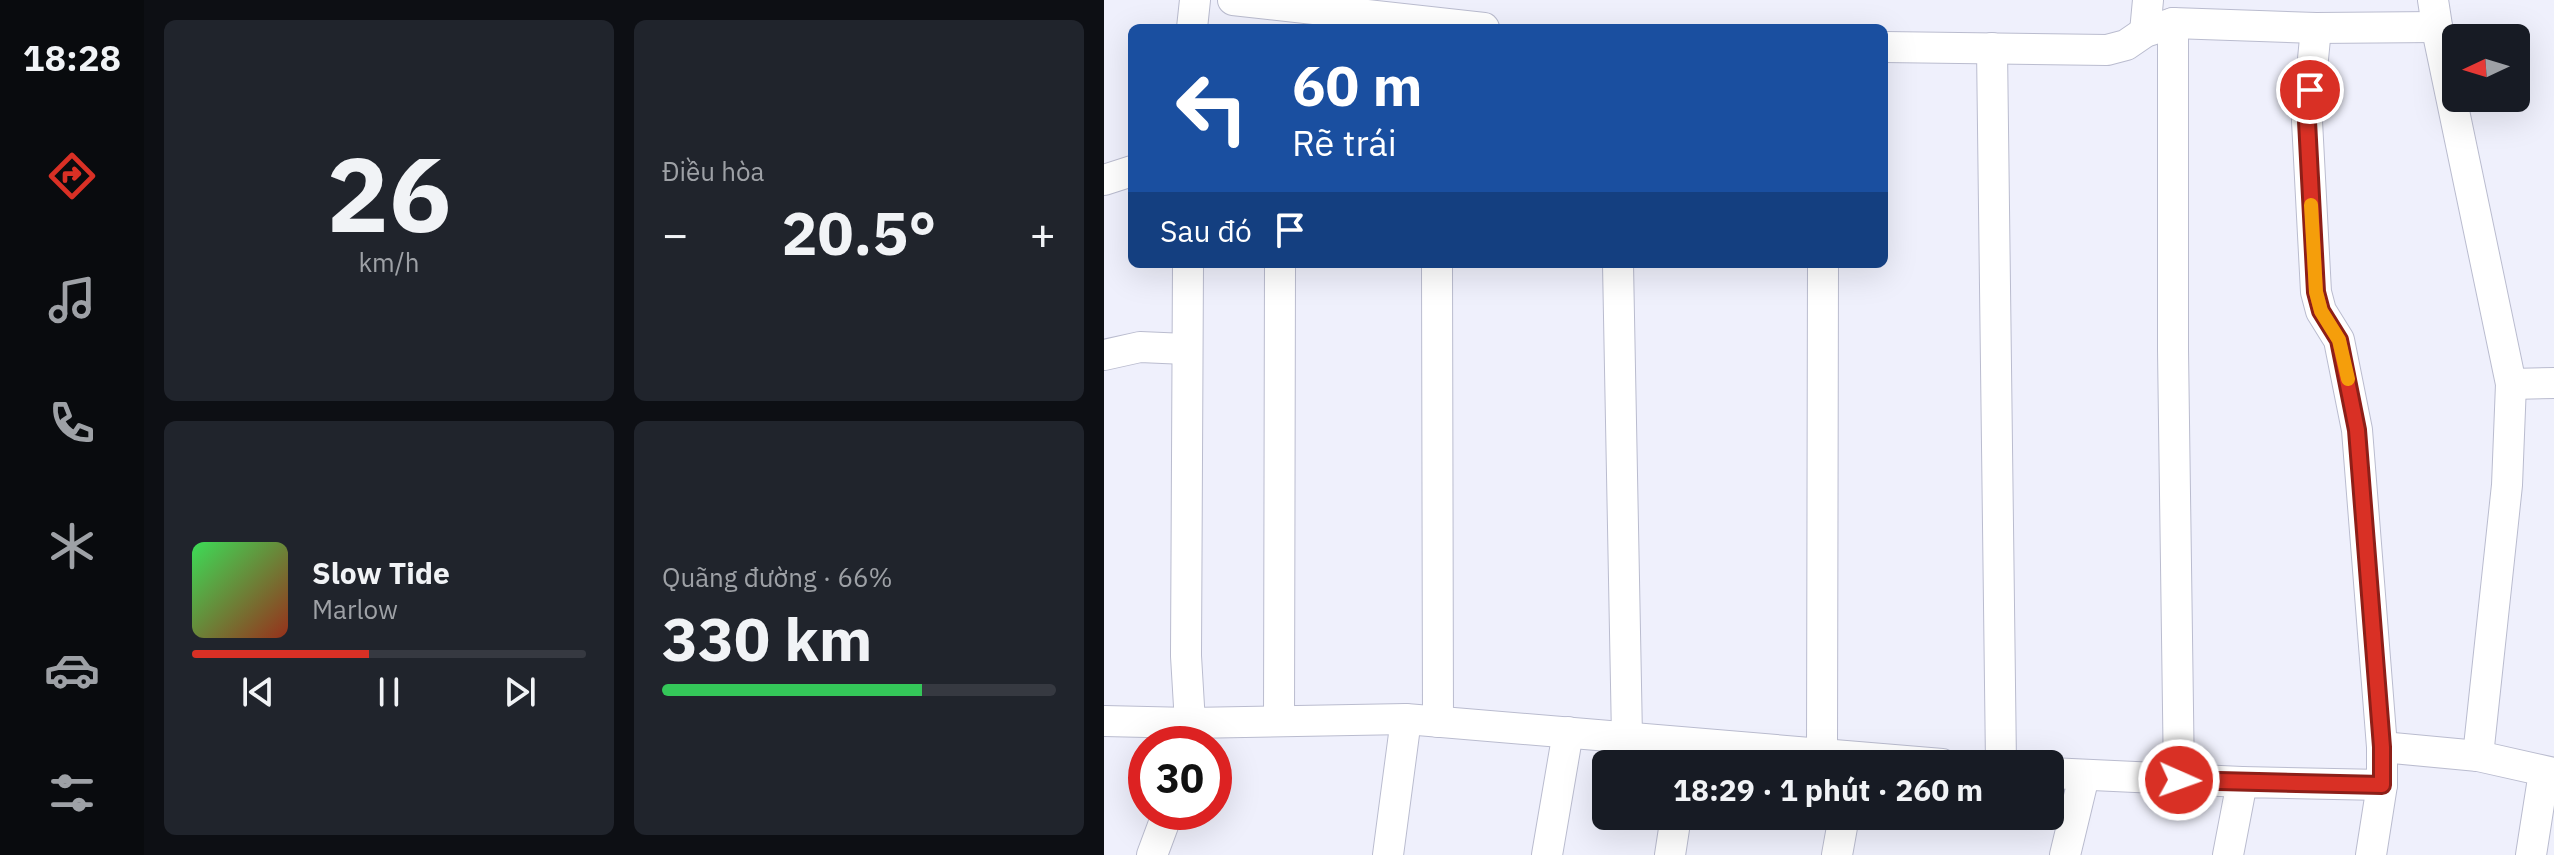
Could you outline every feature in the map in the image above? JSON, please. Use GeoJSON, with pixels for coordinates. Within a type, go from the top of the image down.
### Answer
{"type":"FeatureCollection","features":[{"type":"Feature","properties":{"kind":"street"},"geometry":{"type":"LineString","coordinates":[[1192,24],[1195,0]]}},
{"type":"Feature","properties":{"kind":"street"},"geometry":{"type":"LineString","coordinates":[[1233,0],[1280,17],[1416,24]]}},
{"type":"Feature","properties":{"kind":"street"},"geometry":{"type":"LineString","coordinates":[[2148,0],[2159,28],[2173,350],[2179,780]]}},
{"type":"Feature","properties":{"kind":"street"},"geometry":{"type":"LineString","coordinates":[[1888,47],[2107,50],[2126,45],[2159,28],[2316,28],[2435,14],[2511,384],[2507,485],[2478,756]]}},
{"type":"Feature","properties":{"kind":"street"},"geometry":{"type":"LineString","coordinates":[[2316,28],[2307,121],[2316,292],[2321,311],[2339,340],[2357,430],[2382,747],[2382,785],[2371,855]]}},
{"type":"Feature","properties":{"kind":"street"},"geometry":{"type":"LineString","coordinates":[[1992,48],[2001,750]]}},
{"type":"Feature","properties":{"kind":"street"},"geometry":{"type":"LineString","coordinates":[[1104,180],[1128,172]]}},
{"type":"Feature","properties":{"kind":"street"},"geometry":{"type":"LineString","coordinates":[[1188,268],[1188,726]]}},
{"type":"Feature","properties":{"kind":"street"},"geometry":{"type":"LineString","coordinates":[[1279,721],[1280,268]]}},
{"type":"Feature","properties":{"kind":"street"},"geometry":{"type":"LineString","coordinates":[[1437,268],[1438,722]]}},
{"type":"Feature","properties":{"kind":"street"},"geometry":{"type":"LineString","coordinates":[[1618,268],[1627,737]]}},
{"type":"Feature","properties":{"kind":"street"},"geometry":{"type":"LineString","coordinates":[[1822,750],[1823,268]]}},
{"type":"Feature","properties":{"kind":"street"},"geometry":{"type":"LineString","coordinates":[[1104,355],[1140,347],[1186,349]]}},
{"type":"Feature","properties":{"kind":"street"},"geometry":{"type":"LineString","coordinates":[[2511,384],[2554,383]]}},
{"type":"Feature","properties":{"kind":"street"},"geometry":{"type":"LineString","coordinates":[[1388,855],[1406,719]]}},
{"type":"Feature","properties":{"kind":"street"},"geometry":{"type":"LineString","coordinates":[[1232,727],[1279,721],[1406,719],[1627,737],[1675,750]]}},
{"type":"Feature","properties":{"kind":"street"},"geometry":{"type":"LineString","coordinates":[[1104,721],[1139,726]]}},
{"type":"Feature","properties":{"kind":"street"},"geometry":{"type":"LineString","coordinates":[[1547,855],[1568,732]]}},
{"type":"Feature","properties":{"kind":"street"},"geometry":{"type":"LineString","coordinates":[[2382,747],[2478,756],[2549,773],[2531,855]]}},
{"type":"Feature","properties":{"kind":"street"},"geometry":{"type":"LineString","coordinates":[[2064,774],[2382,785]]}},
{"type":"Feature","properties":{"kind":"street"},"geometry":{"type":"LineString","coordinates":[[2065,855],[2084,776]]}},
{"type":"Feature","properties":{"kind":"street"},"geometry":{"type":"LineString","coordinates":[[2228,855],[2242,782]]}},
{"type":"Feature","properties":{"kind":"street"},"geometry":{"type":"LineString","coordinates":[[1149,854],[1160,830]]}},
{"type":"Feature","properties":{"kind":"street"},"geometry":{"type":"LineString","coordinates":[[1670,855],[1674,830]]}},
{"type":"Feature","properties":{"kind":"street"},"geometry":{"type":"LineString","coordinates":[[1837,855],[1841,830]]}},
{"type":"Feature","properties":{"kind":"slow traffic"},"geometry":{"type":"LineString","coordinates":[[2311,205],[2316,292],[2321,311],[2339,340],[2348,379]]}},
{"type":"Feature","properties":{"kind":"route"},"geometry":{"type":"LineString","coordinates":[[2179,780],[2382,785],[2382,747],[2357,430],[2339,340],[2321,311],[2316,292],[2307,121],[2310,90]]}}]}
